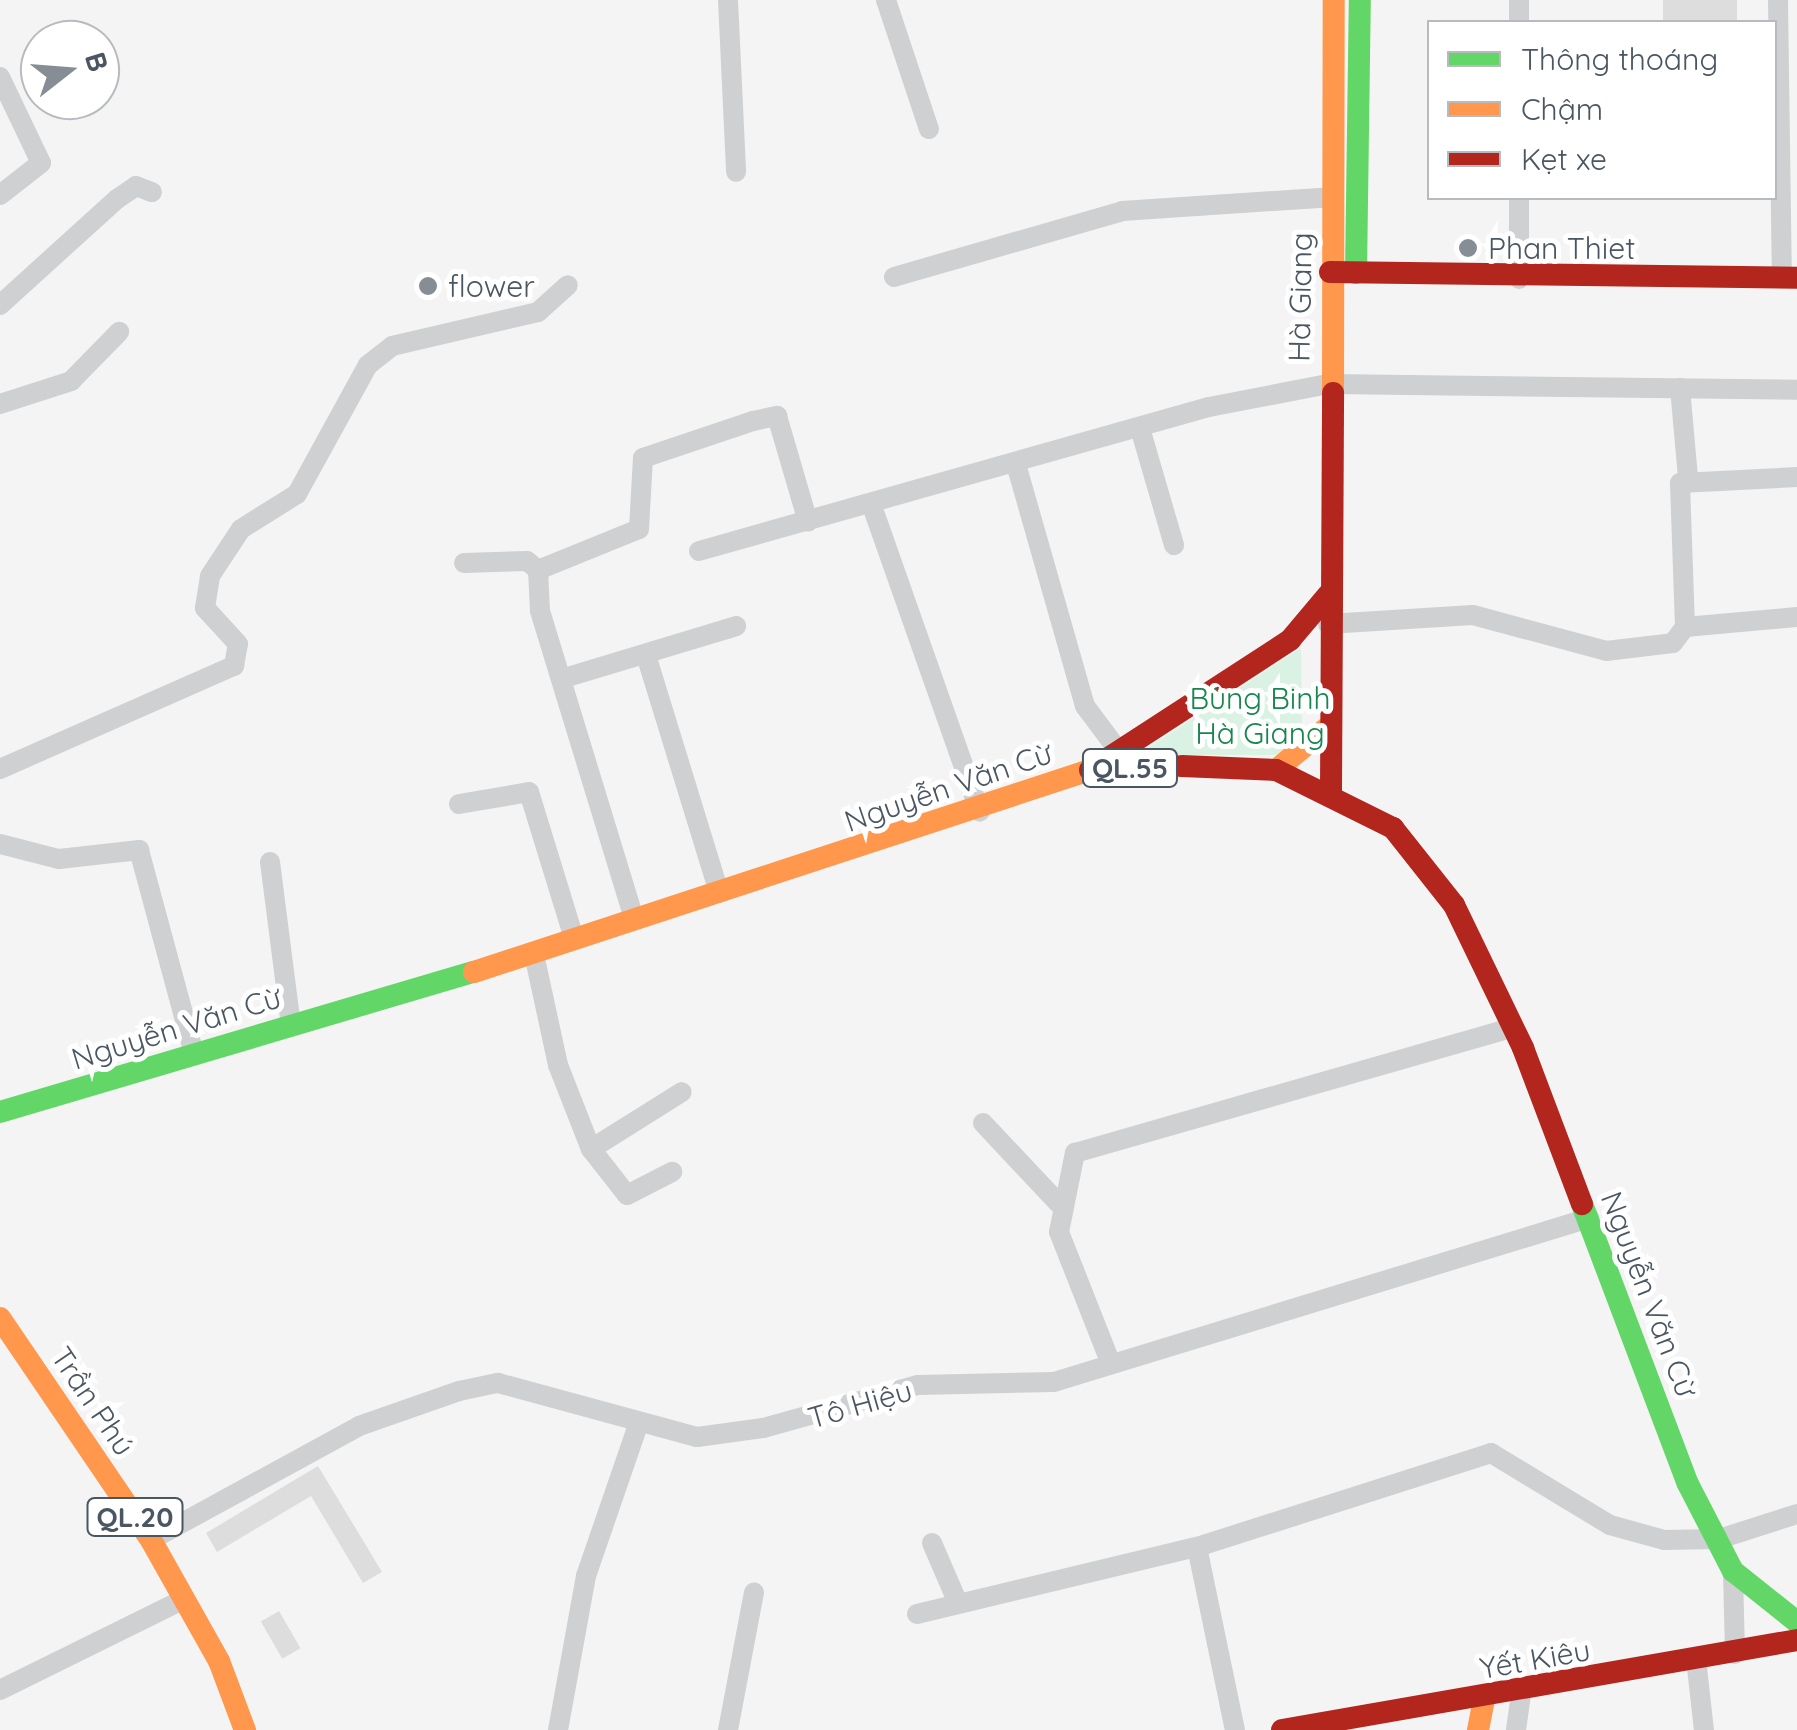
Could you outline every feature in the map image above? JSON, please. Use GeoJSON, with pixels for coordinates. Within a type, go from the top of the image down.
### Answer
{"type":"FeatureCollection","features":[{"type":"Feature","properties":{"kind":"main road","name":"Hà Giang"},"geometry":{"type":"LineString","coordinates":[[1332,790],[1328,596],[1334,0]]}},
{"type":"Feature","properties":{"kind":"main road","name":"Hà Giang"},"geometry":{"type":"LineString","coordinates":[[1356,273],[1360,0]]}},
{"type":"Feature","properties":{"kind":"main road"},"geometry":{"type":"LineString","coordinates":[[1330,272],[1519,279],[1790,278]]}},
{"type":"Feature","properties":{"kind":"main road"},"geometry":{"type":"LineString","coordinates":[[1090,770],[1117,749],[1260,662],[1328,596]]}},
{"type":"Feature","properties":{"kind":"main road"},"geometry":{"type":"LineString","coordinates":[[1276,770],[1330,726]]}},
{"type":"Feature","properties":{"kind":"main road","name":"Nguyễn Văn Cừ"},"geometry":{"type":"LineString","coordinates":[[0,1112],[534,954],[574,938],[980,812],[1090,770],[1240,763],[1276,770],[1332,790],[1394,828],[1454,904],[1513,1027],[1688,1484],[1733,1571],[1797,1622]]}},
{"type":"Feature","properties":{"kind":"main road","name":"Trần Phú"},"geometry":{"type":"LineString","coordinates":[[0,1318],[151,1540],[184,1599],[245,1730]]}},
{"type":"Feature","properties":{"kind":"main road","name":"Yết Kiêu"},"geometry":{"type":"LineString","coordinates":[[1282,1730],[1522,1693],[1797,1640]]}},
{"type":"Feature","properties":{"kind":"main road"},"geometry":{"type":"LineString","coordinates":[[1478,1730],[1484,1698]]}},
{"type":"Feature","properties":{"kind":"street"},"geometry":{"type":"LineString","coordinates":[[728,0],[736,172]]}},
{"type":"Feature","properties":{"kind":"street"},"geometry":{"type":"LineString","coordinates":[[886,0],[928,129]]}},
{"type":"Feature","properties":{"kind":"street"},"geometry":{"type":"LineString","coordinates":[[1778,0],[1777,115],[1790,278]]}},
{"type":"Feature","properties":{"kind":"street"},"geometry":{"type":"LineString","coordinates":[[0,77],[41,163],[0,195]]}},
{"type":"Feature","properties":{"kind":"street"},"geometry":{"type":"LineString","coordinates":[[0,304],[117,199],[136,186],[152,192]]}},
{"type":"Feature","properties":{"kind":"street"},"geometry":{"type":"LineString","coordinates":[[894,278],[1122,212],[1332,197]]}},
{"type":"Feature","properties":{"kind":"street"},"geometry":{"type":"LineString","coordinates":[[1519,200],[1519,279]]}},
{"type":"Feature","properties":{"kind":"street"},"geometry":{"type":"LineString","coordinates":[[0,769],[234,666],[238,644],[205,608],[210,576],[240,529],[297,494],[368,365],[392,346],[538,312],[568,285]]}},
{"type":"Feature","properties":{"kind":"street"},"geometry":{"type":"LineString","coordinates":[[0,404],[71,381],[119,332]]}},
{"type":"Feature","properties":{"kind":"street"},"geometry":{"type":"LineString","coordinates":[[699,551],[872,506],[1140,428],[1329,384],[1797,390]]}},
{"type":"Feature","properties":{"kind":"street"},"geometry":{"type":"LineString","coordinates":[[1680,388],[1688,478]]}},
{"type":"Feature","properties":{"kind":"street"},"geometry":{"type":"LineString","coordinates":[[538,570],[640,529],[643,458],[754,420],[777,416],[808,522]]}},
{"type":"Feature","properties":{"kind":"street"},"geometry":{"type":"LineString","coordinates":[[1140,428],[1174,546]]}},
{"type":"Feature","properties":{"kind":"street"},"geometry":{"type":"LineString","coordinates":[[1016,464],[1077,684],[1099,734],[1117,749]]}},
{"type":"Feature","properties":{"kind":"street"},"geometry":{"type":"LineString","coordinates":[[1328,624],[1500,618],[1621,652],[1673,643],[1684,628],[1678,488],[1688,478],[1797,477]]}},
{"type":"Feature","properties":{"kind":"street"},"geometry":{"type":"LineString","coordinates":[[872,506],[980,812]]}},
{"type":"Feature","properties":{"kind":"street"},"geometry":{"type":"LineString","coordinates":[[464,563],[526,561],[538,570],[561,680],[634,919]]}},
{"type":"Feature","properties":{"kind":"street"},"geometry":{"type":"LineString","coordinates":[[1684,628],[1797,617]]}},
{"type":"Feature","properties":{"kind":"street"},"geometry":{"type":"LineString","coordinates":[[561,680],[736,626]]}},
{"type":"Feature","properties":{"kind":"street"},"geometry":{"type":"LineString","coordinates":[[646,655],[719,894]]}},
{"type":"Feature","properties":{"kind":"street"},"geometry":{"type":"LineString","coordinates":[[459,804],[530,792],[574,938]]}},
{"type":"Feature","properties":{"kind":"street"},"geometry":{"type":"LineString","coordinates":[[0,844],[59,858],[139,850],[194,1054]]}},
{"type":"Feature","properties":{"kind":"street"},"geometry":{"type":"LineString","coordinates":[[270,862],[291,1025]]}},
{"type":"Feature","properties":{"kind":"street"},"geometry":{"type":"LineString","coordinates":[[534,954],[558,1066],[591,1149],[627,1194],[672,1172]]}},
{"type":"Feature","properties":{"kind":"street"},"geometry":{"type":"LineString","coordinates":[[1111,1364],[1060,1232],[1058,1203],[1081,1150],[1513,1027]]}},
{"type":"Feature","properties":{"kind":"street"},"geometry":{"type":"LineString","coordinates":[[591,1149],[682,1092]]}},
{"type":"Feature","properties":{"kind":"street"},"geometry":{"type":"LineString","coordinates":[[983,1124],[1058,1203]]}},
{"type":"Feature","properties":{"kind":"street","name":"Tô Hiệu"},"geometry":{"type":"LineString","coordinates":[[151,1540],[358,1426],[458,1391],[498,1383],[638,1425],[730,1433],[835,1414],[918,1385],[1054,1382],[1589,1218]]}},
{"type":"Feature","properties":{"kind":"street"},"geometry":{"type":"LineString","coordinates":[[558,1730],[586,1576],[638,1425]]}},
{"type":"Feature","properties":{"kind":"street"},"geometry":{"type":"LineString","coordinates":[[918,1614],[1196,1548],[1492,1453],[1610,1525],[1664,1540],[1719,1539],[1797,1514]]}},
{"type":"Feature","properties":{"kind":"street"},"geometry":{"type":"LineString","coordinates":[[932,1543],[958,1603]]}},
{"type":"Feature","properties":{"kind":"street"},"geometry":{"type":"LineString","coordinates":[[1196,1548],[1235,1730]]}},
{"type":"Feature","properties":{"kind":"street"},"geometry":{"type":"LineString","coordinates":[[1733,1571],[1735,1654]]}},
{"type":"Feature","properties":{"kind":"street"},"geometry":{"type":"LineString","coordinates":[[728,1730],[754,1592]]}},
{"type":"Feature","properties":{"kind":"street"},"geometry":{"type":"LineString","coordinates":[[0,1690],[184,1599]]}},
{"type":"Feature","properties":{"kind":"street"},"geometry":{"type":"LineString","coordinates":[[1696,1660],[1704,1730]]}},
{"type":"Feature","properties":{"kind":"street"},"geometry":{"type":"LineString","coordinates":[[1516,1730],[1522,1693]]}},
{"type":"Feature","properties":{"kind":"green space","name":"Bùng Binh Hà Giang"},"geometry":{"type":"Polygon","coordinates":[[[1301,648],[1302,724],[1282,755],[1137,755],[1301,648]]]}},
{"type":"Feature","properties":{"kind":"building"},"geometry":{"type":"Polygon","coordinates":[[[1663,0],[1737,0],[1737,20],[1663,20],[1663,0]]]}},
{"type":"Feature","properties":{"kind":"building"},"geometry":{"type":"Polygon","coordinates":[[[318,1466],[382,1572],[363,1583],[311,1496],[217,1552],[206,1533],[318,1466]]]}},
{"type":"Feature","properties":{"kind":"building"},"geometry":{"type":"Polygon","coordinates":[[[279,1611],[300,1648],[282,1659],[261,1622],[279,1611]]]}},
{"type":"Feature","properties":{"kind":"traffic: fast"},"geometry":{"type":"LineString","coordinates":[[1356,273],[1360,0]]}},
{"type":"Feature","properties":{"kind":"traffic: fast"},"geometry":{"type":"LineString","coordinates":[[0,1112],[474,972]]}},
{"type":"Feature","properties":{"kind":"traffic: fast"},"geometry":{"type":"LineString","coordinates":[[1582,1204],[1688,1484],[1733,1571],[1797,1622]]}},
{"type":"Feature","properties":{"kind":"traffic: slow"},"geometry":{"type":"LineString","coordinates":[[1333,393],[1334,0]]}},
{"type":"Feature","properties":{"kind":"traffic: slow"},"geometry":{"type":"LineString","coordinates":[[1276,770],[1329,726]]}},
{"type":"Feature","properties":{"kind":"traffic: slow"},"geometry":{"type":"LineString","coordinates":[[474,972],[1090,770],[1182,766]]}},
{"type":"Feature","properties":{"kind":"traffic: slow"},"geometry":{"type":"LineString","coordinates":[[0,1318],[151,1540],[219,1661],[245,1730]]}},
{"type":"Feature","properties":{"kind":"traffic: slow"},"geometry":{"type":"LineString","coordinates":[[1478,1730],[1484,1698]]}},
{"type":"Feature","properties":{"kind":"traffic: jam"},"geometry":{"type":"LineString","coordinates":[[1330,272],[1797,278]]}},
{"type":"Feature","properties":{"kind":"traffic: jam"},"geometry":{"type":"LineString","coordinates":[[1331,790],[1333,393]]}},
{"type":"Feature","properties":{"kind":"traffic: jam"},"geometry":{"type":"LineString","coordinates":[[1090,770],[1290,640],[1328,595]]}},
{"type":"Feature","properties":{"kind":"traffic: jam"},"geometry":{"type":"LineString","coordinates":[[1182,766],[1276,770],[1393,828],[1454,905],[1523,1048],[1582,1204]]}},
{"type":"Feature","properties":{"kind":"traffic: jam"},"geometry":{"type":"LineString","coordinates":[[1282,1730],[1797,1640]]}},
{"type":"Feature","properties":{"kind":"place","name":"Phan Thiet"},"geometry":{"type":"Point","coordinates":[1468,248]}},
{"type":"Feature","properties":{"kind":"place","name":"flower"},"geometry":{"type":"Point","coordinates":[428,286]}}]}
